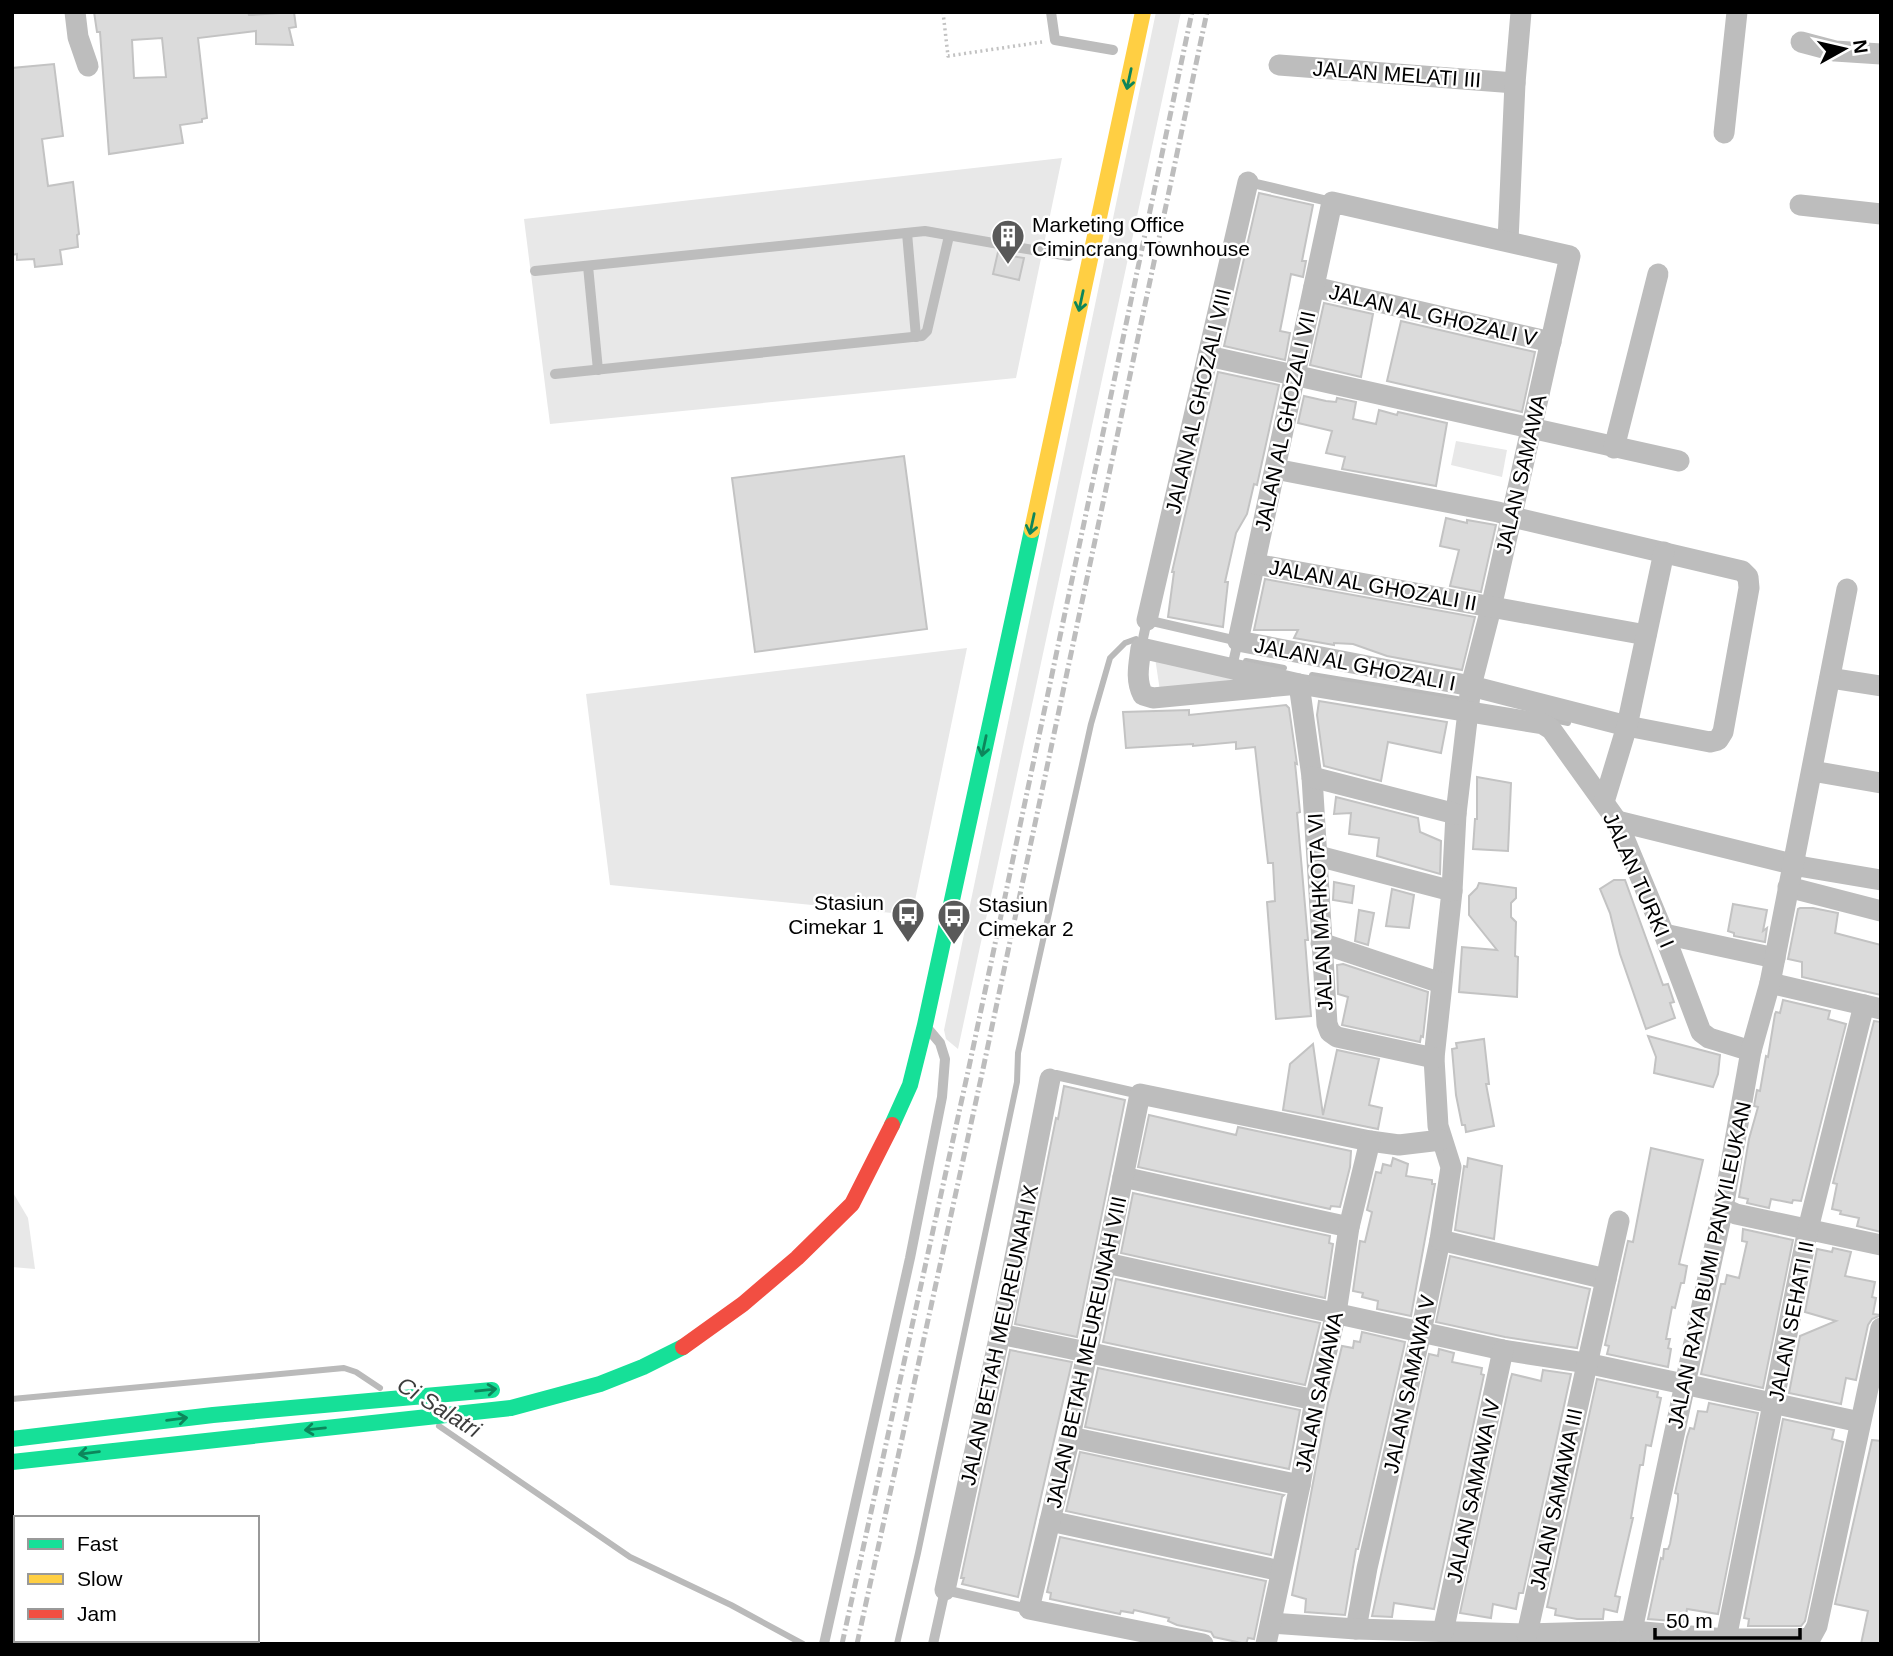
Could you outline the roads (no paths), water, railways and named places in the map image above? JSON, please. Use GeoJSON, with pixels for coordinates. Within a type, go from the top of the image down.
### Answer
{"type":"FeatureCollection","features":[{"type":"Feature","properties":{"kind":"street"},"geometry":{"type":"LineString","coordinates":[[75,12],[78,37],[88,66]]}},
{"type":"Feature","properties":{"kind":"street"},"geometry":{"type":"LineString","coordinates":[[12,1462],[447,1417],[511,1408],[600,1384],[689,1344],[743,1304],[797,1258],[852,1204],[887,1139],[910,1085],[925,1025],[988,702],[1143,12]]}},
{"type":"Feature","properties":{"kind":"street"},"geometry":{"type":"LineString","coordinates":[[1332,202],[1508,241],[1514,83],[1521,12]]}},
{"type":"Feature","properties":{"kind":"street"},"geometry":{"type":"LineString","coordinates":[[1724,133],[1737,12]]}},
{"type":"Feature","properties":{"kind":"street"},"geometry":{"type":"LineString","coordinates":[[1801,42],[1835,51],[1881,54]]}},
{"type":"Feature","properties":{"kind":"street","name":"JALAN MELATI III"},"geometry":{"type":"LineString","coordinates":[[1279,65],[1514,83]]}},
{"type":"Feature","properties":{"kind":"street","name":"JALAN AL GHOZALI VIII"},"geometry":{"type":"LineString","coordinates":[[1248,182],[1144,631],[1137,675],[1143,695],[1153,698],[1299,684]]}},
{"type":"Feature","properties":{"kind":"street","name":"JALAN AL GHOZALI VII"},"geometry":{"type":"LineString","coordinates":[[1238,641],[1332,202]]}},
{"type":"Feature","properties":{"kind":"street"},"geometry":{"type":"LineString","coordinates":[[1800,205],[1881,214]]}},
{"type":"Feature","properties":{"kind":"street","name":"JALAN SAMAWA"},"geometry":{"type":"LineString","coordinates":[[1441,1140],[1434,1058],[1452,891],[1455,814],[1471,699],[1570,256],[1508,241]]}},
{"type":"Feature","properties":{"kind":"street"},"geometry":{"type":"LineString","coordinates":[[1614,448],[1658,274]]}},
{"type":"Feature","properties":{"kind":"street","name":"JALAN AL GHOZALI V"},"geometry":{"type":"LineString","coordinates":[[1314,287],[1551,342]]}},
{"type":"Feature","properties":{"kind":"street"},"geometry":{"type":"LineString","coordinates":[[1208,356],[1679,461]]}},
{"type":"Feature","properties":{"kind":"street"},"geometry":{"type":"LineString","coordinates":[[1144,631],[1232,667],[1299,684],[1471,699],[1710,742],[1718,740],[1723,732],[1749,588],[1748,577],[1742,571],[1511,515],[1275,468]]}},
{"type":"Feature","properties":{"kind":"street"},"geometry":{"type":"LineString","coordinates":[[1604,802],[1627,726],[1664,552]]}},
{"type":"Feature","properties":{"kind":"street","name":"JALAN AL GHOZALI II"},"geometry":{"type":"LineString","coordinates":[[1255,564],[1646,635]]}},
{"type":"Feature","properties":{"kind":"street","name":"JALAN RAYA BUMI PANYILEUKAN"},"geometry":{"type":"LineString","coordinates":[[1631,1638],[1724,1208],[1751,1051],[1770,983],[1847,589]]}},
{"type":"Feature","properties":{"kind":"street","name":"JALAN AL GHOZALI I"},"geometry":{"type":"LineString","coordinates":[[1238,641],[1471,699]]}},
{"type":"Feature","properties":{"kind":"street"},"geometry":{"type":"LineString","coordinates":[[1830,678],[1881,686]]}},
{"type":"Feature","properties":{"kind":"street","name":"JALAN MAHKOTA VI"},"geometry":{"type":"LineString","coordinates":[[1299,684],[1312,777],[1327,1024],[1330,1032],[1337,1037],[1434,1058]]}},
{"type":"Feature","properties":{"kind":"street","name":"JALAN TURKI I"},"geometry":{"type":"LineString","coordinates":[[1471,699],[1543,724],[1552,730],[1617,821],[1702,1032],[1709,1038],[1751,1051]]}},
{"type":"Feature","properties":{"kind":"street"},"geometry":{"type":"LineString","coordinates":[[1812,771],[1881,783]]}},
{"type":"Feature","properties":{"kind":"street"},"geometry":{"type":"LineString","coordinates":[[1312,777],[1455,814]]}},
{"type":"Feature","properties":{"kind":"street"},"geometry":{"type":"LineString","coordinates":[[1617,821],[1794,864],[1881,880]]}},
{"type":"Feature","properties":{"kind":"street"},"geometry":{"type":"LineString","coordinates":[[1318,856],[1452,891]]}},
{"type":"Feature","properties":{"kind":"street"},"geometry":{"type":"LineString","coordinates":[[1788,887],[1881,911]]}},
{"type":"Feature","properties":{"kind":"street"},"geometry":{"type":"LineString","coordinates":[[1664,934],[1774,958]]}},
{"type":"Feature","properties":{"kind":"street"},"geometry":{"type":"LineString","coordinates":[[1321,943],[1441,983]]}},
{"type":"Feature","properties":{"kind":"street"},"geometry":{"type":"LineString","coordinates":[[1770,983],[1872,1007]]}},
{"type":"Feature","properties":{"kind":"street","name":"JALAN SEHATI II"},"geometry":{"type":"LineString","coordinates":[[1726,1639],[1808,1230],[1872,1007]]}},
{"type":"Feature","properties":{"kind":"street","name":"JALAN BETAH MEUREUNAH IX"},"geometry":{"type":"LineString","coordinates":[[945,1590],[1000,1334],[1050,1079]]}},
{"type":"Feature","properties":{"kind":"street"},"geometry":{"type":"LineString","coordinates":[[1140,1094],[1399,1145],[1441,1140]]}},
{"type":"Feature","properties":{"kind":"street","name":"JALAN BETAH MEUREUNAH VIII"},"geometry":{"type":"LineString","coordinates":[[1029,1609],[1070,1437],[1140,1094]]}},
{"type":"Feature","properties":{"kind":"street"},"geometry":{"type":"LineString","coordinates":[[863,1147],[874,1125]]}},
{"type":"Feature","properties":{"kind":"street","name":"JALAN SAMAWA"},"geometry":{"type":"LineString","coordinates":[[1268,1633],[1279,1571],[1300,1485],[1315,1400],[1336,1313],[1349,1227],[1370,1140]]}},
{"type":"Feature","properties":{"kind":"street","name":"JALAN SAMAWA V"},"geometry":{"type":"LineString","coordinates":[[1356,1629],[1367,1568],[1440,1240],[1451,1167],[1441,1140]]}},
{"type":"Feature","properties":{"kind":"street"},"geometry":{"type":"LineString","coordinates":[[1123,1177],[1349,1227]]}},
{"type":"Feature","properties":{"kind":"street"},"geometry":{"type":"LineString","coordinates":[[1724,1208],[1736,1214],[1881,1245]]}},
{"type":"Feature","properties":{"kind":"street"},"geometry":{"type":"LineString","coordinates":[[1440,1240],[1607,1274],[1619,1221]]}},
{"type":"Feature","properties":{"kind":"street"},"geometry":{"type":"LineString","coordinates":[[1106,1263],[1503,1350],[1586,1363],[1860,1422]]}},
{"type":"Feature","properties":{"kind":"street","name":"JALAN SAMAWA III"},"geometry":{"type":"LineString","coordinates":[[1527,1634],[1607,1274]]}},
{"type":"Feature","properties":{"kind":"street"},"geometry":{"type":"LineString","coordinates":[[683,1328],[703,1313]]}},
{"type":"Feature","properties":{"kind":"street"},"geometry":{"type":"LineString","coordinates":[[1268,1633],[1356,1629],[1631,1638],[1811,1637],[1817,1626],[1881,1328]]}},
{"type":"Feature","properties":{"kind":"street"},"geometry":{"type":"LineString","coordinates":[[1000,1334],[1315,1400]]}},
{"type":"Feature","properties":{"kind":"street","name":"JALAN SAMAWA IV"},"geometry":{"type":"LineString","coordinates":[[1443,1632],[1503,1350]]}},
{"type":"Feature","properties":{"kind":"street"},"geometry":{"type":"LineString","coordinates":[[12,1438],[213,1415],[509,1388]]}},
{"type":"Feature","properties":{"kind":"street"},"geometry":{"type":"LineString","coordinates":[[383,1423],[384,1400]]}},
{"type":"Feature","properties":{"kind":"street"},"geometry":{"type":"LineString","coordinates":[[1070,1437],[1300,1485]]}},
{"type":"Feature","properties":{"kind":"street"},"geometry":{"type":"LineString","coordinates":[[1050,1521],[1279,1571]]}},
{"type":"Feature","properties":{"kind":"street"},"geometry":{"type":"LineString","coordinates":[[1029,1609],[1203,1644]]}},
{"type":"Feature","properties":{"kind":"lane"},"geometry":{"type":"LineString","coordinates":[[1051,12],[1055,40],[1113,50]]}},
{"type":"Feature","properties":{"kind":"lane"},"geometry":{"type":"LineString","coordinates":[[1248,182],[1332,202]]}},
{"type":"Feature","properties":{"kind":"lane"},"geometry":{"type":"LineString","coordinates":[[535,271],[907,233],[925,232],[999,244]]}},
{"type":"Feature","properties":{"kind":"lane"},"geometry":{"type":"LineString","coordinates":[[907,233],[916,337]]}},
{"type":"Feature","properties":{"kind":"lane"},"geometry":{"type":"LineString","coordinates":[[555,374],[916,337],[927,331],[949,236]]}},
{"type":"Feature","properties":{"kind":"lane"},"geometry":{"type":"LineString","coordinates":[[1015,247],[1069,257]]}},
{"type":"Feature","properties":{"kind":"lane"},"geometry":{"type":"LineString","coordinates":[[588,266],[598,370]]}},
{"type":"Feature","properties":{"kind":"lane"},"geometry":{"type":"LineString","coordinates":[[1144,631],[1238,641],[1232,667]]}},
{"type":"Feature","properties":{"kind":"lane"},"geometry":{"type":"LineString","coordinates":[[825,1638],[907,1271],[942,1097],[945,1059],[940,1043],[925,1025]]}},
{"type":"Feature","properties":{"kind":"lane"},"geometry":{"type":"LineString","coordinates":[[1050,1079],[1056,1075],[1140,1094]]}},
{"type":"Feature","properties":{"kind":"lane"},"geometry":{"type":"LineString","coordinates":[[933,1644],[945,1590],[1029,1609]]}},
{"type":"Feature","properties":{"kind":"waterway"},"geometry":{"type":"LineString","coordinates":[[897,1644],[1017,1082],[1018,1053],[1091,724],[1110,658],[1125,643],[1136,639]]}},
{"type":"Feature","properties":{"kind":"waterway"},"geometry":{"type":"LineString","coordinates":[[1246,661],[1284,668]]}},
{"type":"Feature","properties":{"kind":"waterway"},"geometry":{"type":"LineString","coordinates":[[1312,675],[1463,700]]}},
{"type":"Feature","properties":{"kind":"waterway"},"geometry":{"type":"LineString","coordinates":[[1549,719],[1568,723]]}},
{"type":"Feature","properties":{"kind":"waterway","name":"Ci Salatri"},"geometry":{"type":"LineString","coordinates":[[12,1399],[344,1368],[356,1372],[380,1388]]}},
{"type":"Feature","properties":{"kind":"waterway","name":"Ci Salatri"},"geometry":{"type":"LineString","coordinates":[[439,1426],[630,1557],[731,1605],[803,1644]]}},
{"type":"Feature","properties":{"kind":"railway"},"geometry":{"type":"LineString","coordinates":[[842,1644],[969,1067],[1192,12]]}},
{"type":"Feature","properties":{"kind":"railway"},"geometry":{"type":"LineString","coordinates":[[857,1644],[983,1069],[1207,12]]}},
{"type":"Feature","properties":{"kind":"place","name":"Marketing Office Cimincrang Townhouse"},"geometry":{"type":"Point","coordinates":[1008,266]}},
{"type":"Feature","properties":{"kind":"place","name":"Stasiun Cimekar 1"},"geometry":{"type":"Point","coordinates":[908,944]}},
{"type":"Feature","properties":{"kind":"place","name":"Stasiun Cimekar 2"},"geometry":{"type":"Point","coordinates":[954,946]}}]}
